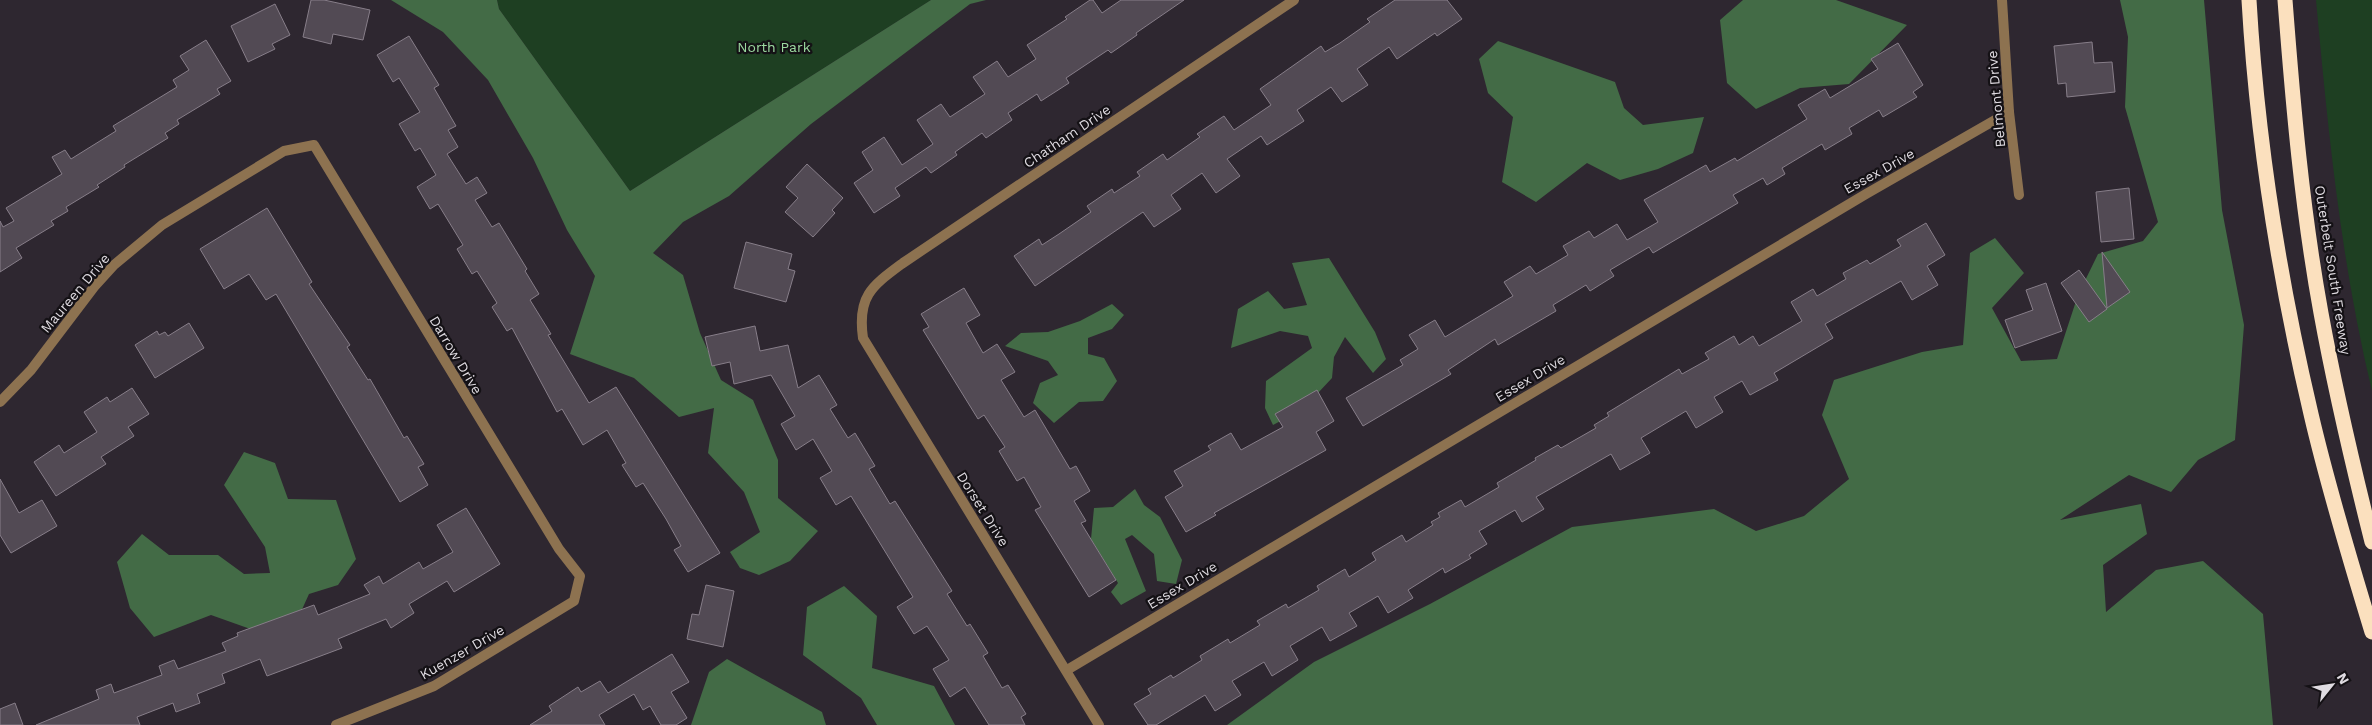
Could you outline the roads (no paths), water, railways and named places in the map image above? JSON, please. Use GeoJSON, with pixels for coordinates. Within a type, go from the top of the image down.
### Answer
{"type":"FeatureCollection","features":[{"type":"Feature","properties":{"kind":"highway"},"geometry":{"type":"LineString","coordinates":[[2249,0],[2262,136],[2289,314],[2333,501],[2372,632]]}},
{"type":"Feature","properties":{"kind":"highway","name":"Outerbelt South Freeway"},"geometry":{"type":"LineString","coordinates":[[2285,0],[2307,225],[2321,312],[2340,406],[2372,542]]}},
{"type":"Feature","properties":{"kind":"street","name":"Chatham Drive"},"geometry":{"type":"LineString","coordinates":[[863,302],[869,290],[878,281],[903,263],[1294,0]]}},
{"type":"Feature","properties":{"kind":"street","name":"Belmont Drive"},"geometry":{"type":"LineString","coordinates":[[2002,0],[2009,112],[2019,195]]}},
{"type":"Feature","properties":{"kind":"street","name":"Essex Drive"},"geometry":{"type":"LineString","coordinates":[[1067,670],[1849,204],[2009,112]]}},
{"type":"Feature","properties":{"kind":"street","name":"Maureen Drive"},"geometry":{"type":"LineString","coordinates":[[0,402],[30,370],[94,287],[114,265],[162,225],[284,151],[314,146]]}},
{"type":"Feature","properties":{"kind":"street","name":"Darrow Drive"},"geometry":{"type":"LineString","coordinates":[[314,146],[559,549],[580,576]]}},
{"type":"Feature","properties":{"kind":"street","name":"Dorset Drive"},"geometry":{"type":"LineString","coordinates":[[863,302],[860,319],[863,338],[1099,725]]}},
{"type":"Feature","properties":{"kind":"street","name":"Kuenzer Drive"},"geometry":{"type":"LineString","coordinates":[[336,725],[434,686],[574,600],[580,576]]}},
{"type":"Feature","properties":{"kind":"park label","name":"North Park"},"geometry":{"type":"Point","coordinates":[774,47]}}]}
